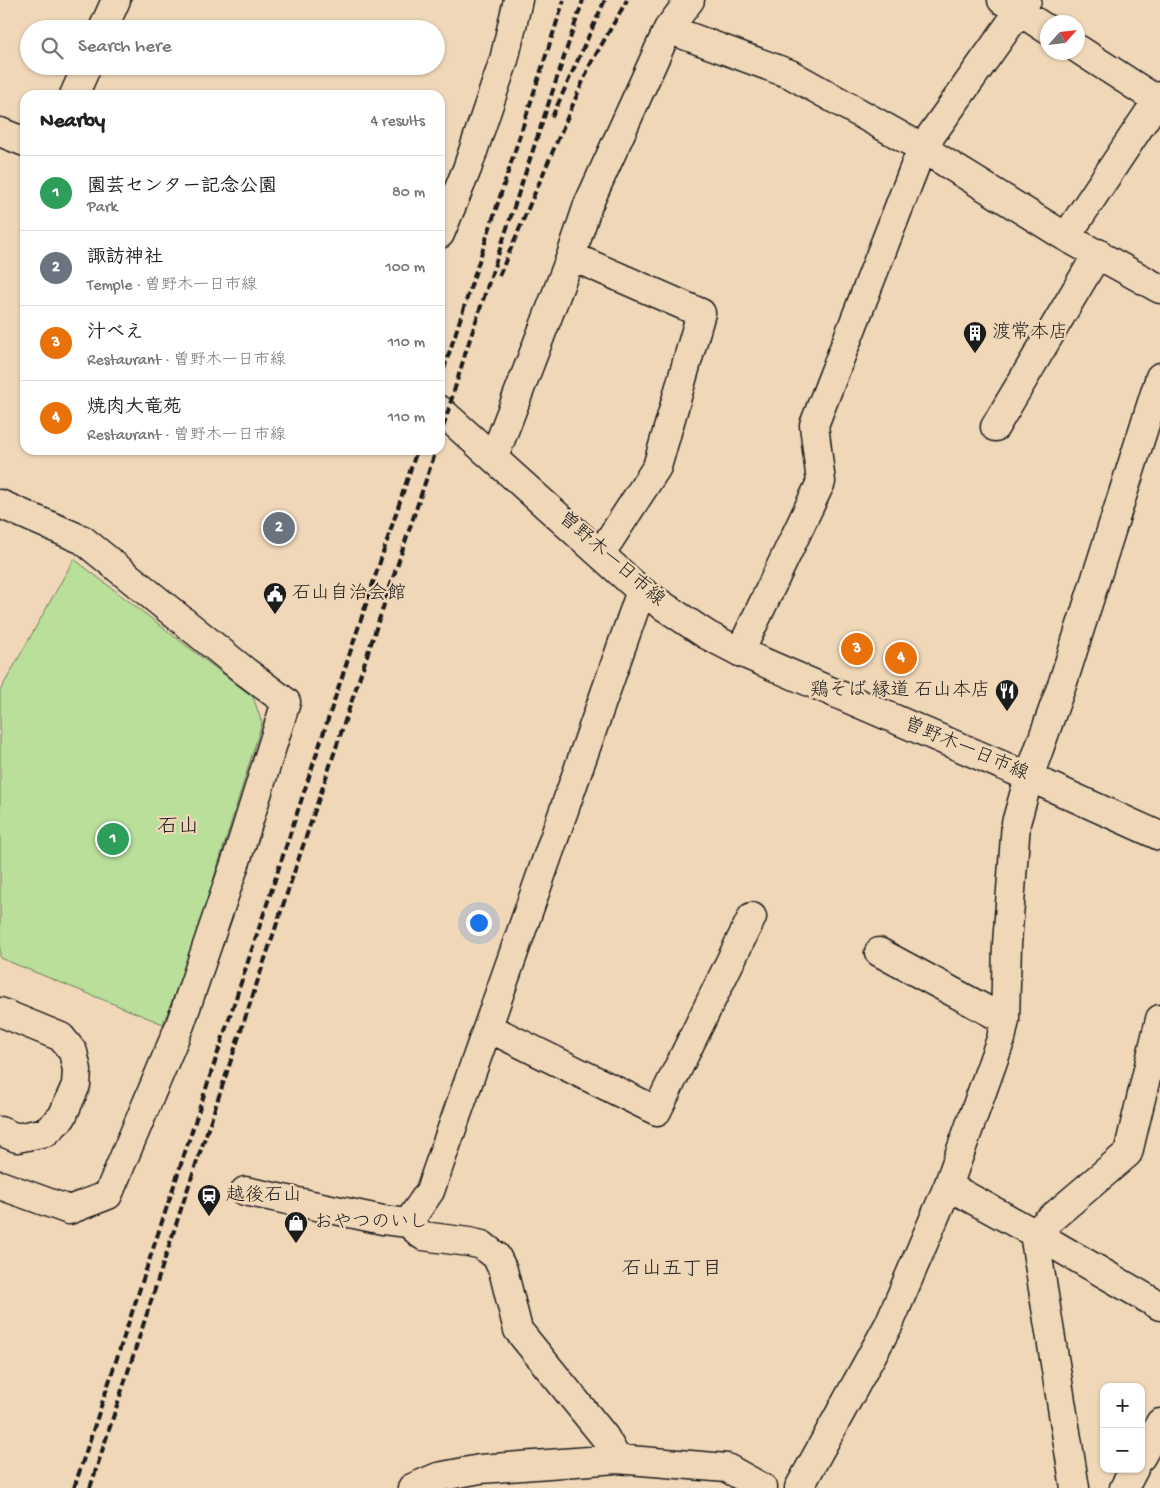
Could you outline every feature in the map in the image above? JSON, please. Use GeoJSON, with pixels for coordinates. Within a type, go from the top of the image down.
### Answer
{"type":"FeatureCollection","features":[{"type":"Feature","properties":{"kind":"street"},"geometry":{"type":"LineString","coordinates":[[108,20],[116,0]]}},
{"type":"Feature","properties":{"kind":"street"},"geometry":{"type":"LineString","coordinates":[[445,222],[467,168],[504,60],[518,0]]}},
{"type":"Feature","properties":{"kind":"street"},"geometry":{"type":"LineString","coordinates":[[494,458],[571,256],[588,205],[668,29],[690,0]]}},
{"type":"Feature","properties":{"kind":"street"},"geometry":{"type":"LineString","coordinates":[[740,652],[821,482],[814,425],[922,148],[1016,4],[1040,24]]}},
{"type":"Feature","properties":{"kind":"street"},"geometry":{"type":"LineString","coordinates":[[668,29],[790,74],[922,148],[1066,237],[1160,289]]}},
{"type":"Feature","properties":{"kind":"street"},"geometry":{"type":"LineString","coordinates":[[1066,237],[1159,99],[1085,53]]}},
{"type":"Feature","properties":{"kind":"street"},"geometry":{"type":"LineString","coordinates":[[76,90],[83,75]]}},
{"type":"Feature","properties":{"kind":"street"},"geometry":{"type":"LineString","coordinates":[[0,132],[20,140]]}},
{"type":"Feature","properties":{"kind":"street"},"geometry":{"type":"LineString","coordinates":[[994,427],[1098,253]]}},
{"type":"Feature","properties":{"kind":"street"},"geometry":{"type":"LineString","coordinates":[[571,256],[701,312],[657,467],[601,553]]}},
{"type":"Feature","properties":{"kind":"street"},"geometry":{"type":"LineString","coordinates":[[799,1488],[889,1324],[948,1186],[1001,1039],[1005,1020],[1007,944],[1016,823],[1029,777],[1063,682],[1160,377]]}},
{"type":"Feature","properties":{"kind":"street","name":"曽野木一日市線"},"geometry":{"type":"LineString","coordinates":[[445,414],[641,591],[707,635],[740,652],[1160,835]]}},
{"type":"Feature","properties":{"kind":"street"},"geometry":{"type":"LineString","coordinates":[[0,504],[84,540],[286,702],[238,855],[180,1025],[108,1195],[69,1210],[0,1185]]}},
{"type":"Feature","properties":{"kind":"street"},"geometry":{"type":"LineString","coordinates":[[408,1223],[430,1191],[489,1028],[641,591]]}},
{"type":"Feature","properties":{"kind":"street"},"geometry":{"type":"LineString","coordinates":[[489,1028],[657,1111],[752,917]]}},
{"type":"Feature","properties":{"kind":"street"},"geometry":{"type":"LineString","coordinates":[[879,952],[1005,1020]]}},
{"type":"Feature","properties":{"kind":"street"},"geometry":{"type":"LineString","coordinates":[[0,1012],[61,1037],[73,1052],[77,1070],[76,1085],[62,1117],[46,1132],[17,1138],[0,1131]]}},
{"type":"Feature","properties":{"kind":"street"},"geometry":{"type":"LineString","coordinates":[[1034,1233],[1128,1153],[1160,1019]]}},
{"type":"Feature","properties":{"kind":"street"},"geometry":{"type":"LineString","coordinates":[[948,1186],[1160,1306]]}},
{"type":"Feature","properties":{"kind":"street"},"geometry":{"type":"LineString","coordinates":[[245,1191],[383,1220],[408,1223],[423,1236],[469,1242],[482,1246],[496,1256],[503,1270],[518,1330],[604,1436],[617,1459]]}},
{"type":"Feature","properties":{"kind":"street"},"geometry":{"type":"LineString","coordinates":[[1034,1233],[1075,1488]]}},
{"type":"Feature","properties":{"kind":"street"},"geometry":{"type":"LineString","coordinates":[[1145,1449],[1160,1422]]}},
{"type":"Feature","properties":{"kind":"street"},"geometry":{"type":"LineString","coordinates":[[412,1488],[438,1477],[480,1469],[617,1459],[727,1468],[763,1488]]}},
{"type":"Feature","properties":{"kind":"street"},"geometry":{"type":"LineString","coordinates":[[1124,1488],[1132,1473]]}},
{"type":"Feature","properties":{"kind":"green space"},"geometry":{"type":"Polygon","coordinates":[[[74,559],[253,697],[262,723],[190,955],[163,1024],[0,958],[0,691],[74,559]]]}},
{"type":"Feature","properties":{"kind":"railway"},"geometry":{"type":"LineString","coordinates":[[445,366],[564,0]]}},
{"type":"Feature","properties":{"kind":"railway"},"geometry":{"type":"LineString","coordinates":[[445,421],[466,351],[583,0]]}},
{"type":"Feature","properties":{"kind":"railway"},"geometry":{"type":"LineString","coordinates":[[552,117],[605,0]]}},
{"type":"Feature","properties":{"kind":"railway"},"geometry":{"type":"LineString","coordinates":[[499,276],[590,65],[627,0]]}},
{"type":"Feature","properties":{"kind":"railway"},"geometry":{"type":"LineString","coordinates":[[74,1488],[415,455]]}},
{"type":"Feature","properties":{"kind":"railway"},"geometry":{"type":"LineString","coordinates":[[90,1488],[184,1200],[434,455]]}},
{"type":"Feature","properties":{"kind":"place","name":"渡常本店"},"geometry":{"type":"Point","coordinates":[975,354]}},
{"type":"Feature","properties":{"kind":"place","name":"諏訪神社"},"geometry":{"type":"Point","coordinates":[279,528]}},
{"type":"Feature","properties":{"kind":"place","name":"石山自治会館"},"geometry":{"type":"Point","coordinates":[275,615]}},
{"type":"Feature","properties":{"kind":"place","name":"汁べえ"},"geometry":{"type":"Point","coordinates":[857,649]}},
{"type":"Feature","properties":{"kind":"place","name":"焼肉大竜苑"},"geometry":{"type":"Point","coordinates":[901,658]}},
{"type":"Feature","properties":{"kind":"place","name":"鶏そば 縁道 石山本店"},"geometry":{"type":"Point","coordinates":[1007,712]}},
{"type":"Feature","properties":{"kind":"place","name":"園芸センター記念公園"},"geometry":{"type":"Point","coordinates":[113,839]}},
{"type":"Feature","properties":{"kind":"place","name":"越後石山"},"geometry":{"type":"Point","coordinates":[209,1217]}},
{"type":"Feature","properties":{"kind":"place","name":"おやつのいし"},"geometry":{"type":"Point","coordinates":[296,1244]}},
{"type":"Feature","properties":{"kind":"district","name":"石山"},"geometry":{"type":"Point","coordinates":[178,828]}},
{"type":"Feature","properties":{"kind":"district","name":"石山五丁目"},"geometry":{"type":"Point","coordinates":[672,1270]}}]}
